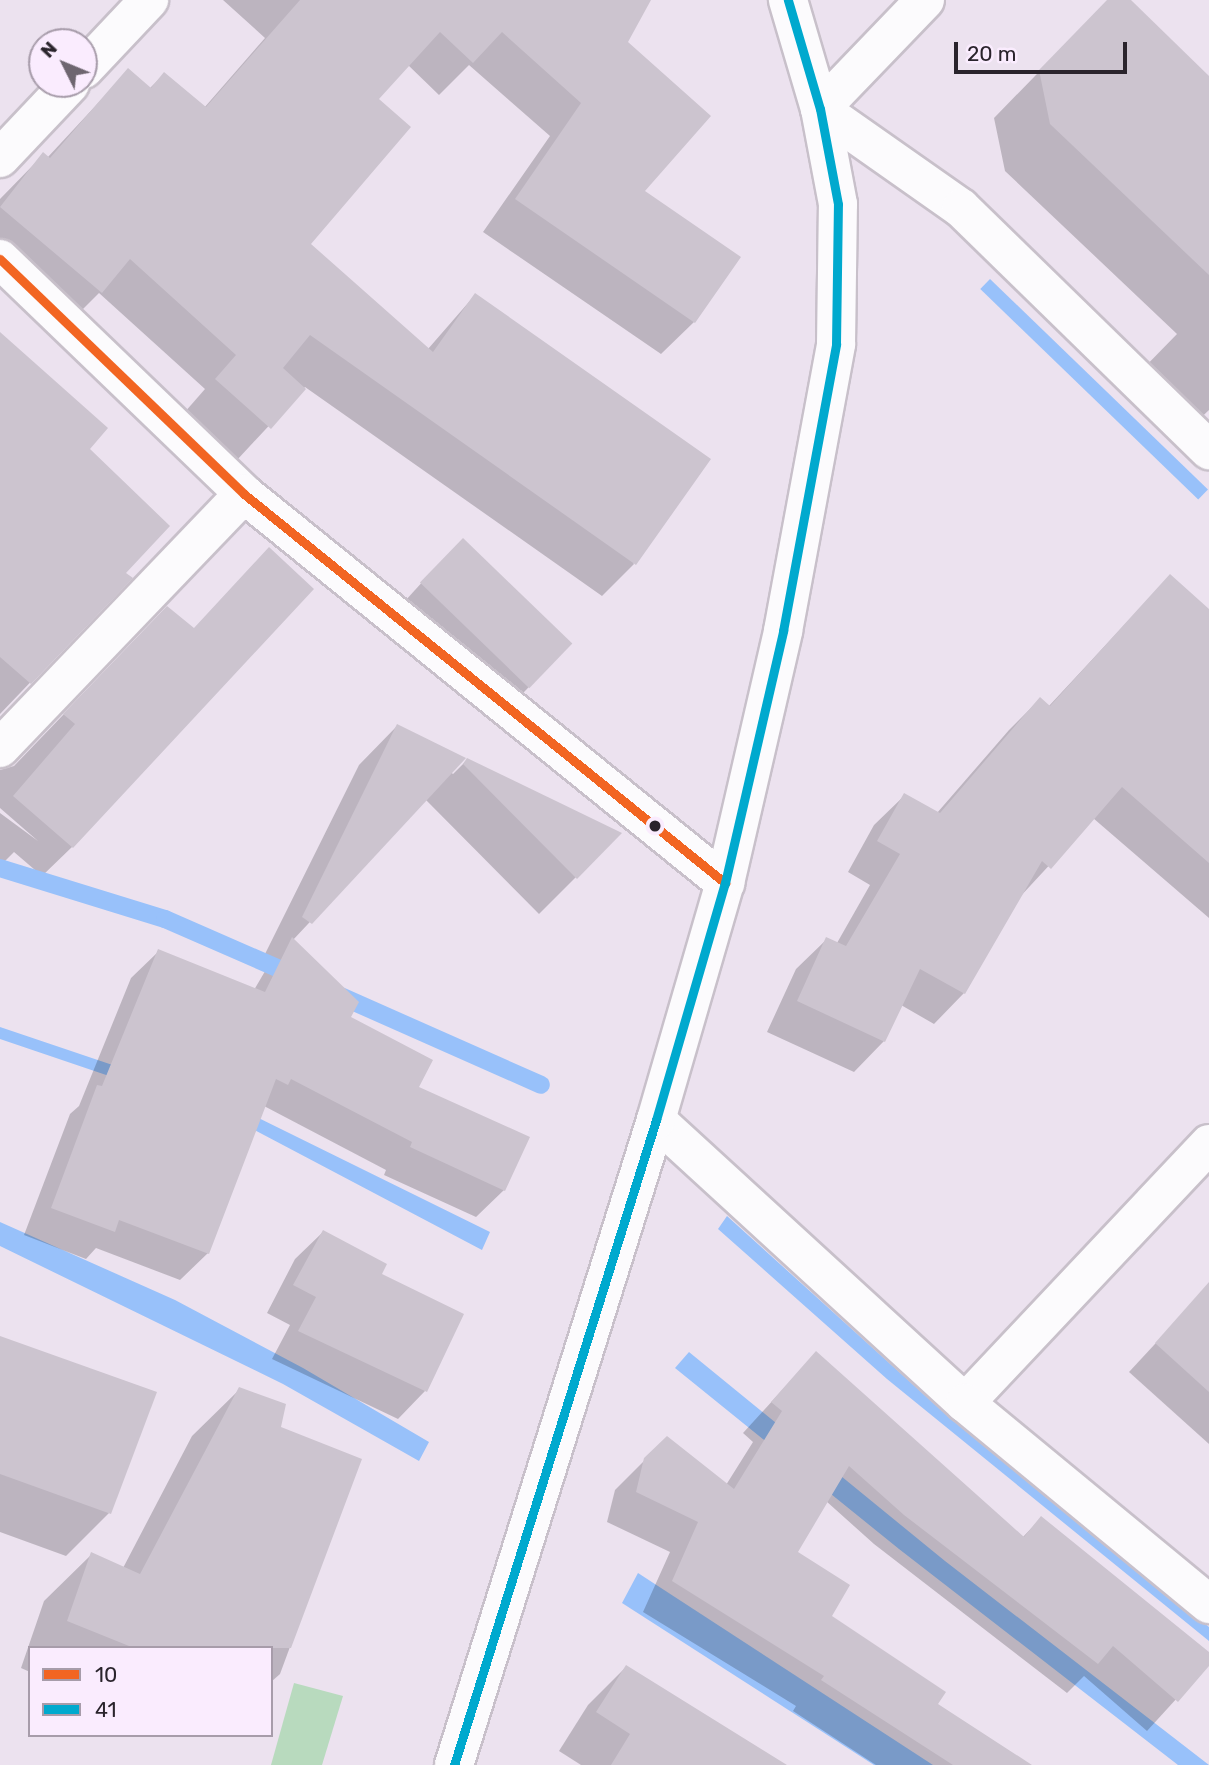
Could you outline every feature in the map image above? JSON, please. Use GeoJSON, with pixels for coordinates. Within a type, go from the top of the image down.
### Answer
{"type":"FeatureCollection","features":[{"type":"Feature","properties":{"kind":"street"},"geometry":{"type":"LineString","coordinates":[[98,54],[149,0]]}},
{"type":"Feature","properties":{"kind":"street"},"geometry":{"type":"LineString","coordinates":[[454,1765],[656,1120],[725,883],[783,631],[836,344],[838,204],[820,109],[788,0]]}},
{"type":"Feature","properties":{"kind":"street"},"geometry":{"type":"LineString","coordinates":[[820,109],[925,0]]}},
{"type":"Feature","properties":{"kind":"street"},"geometry":{"type":"LineString","coordinates":[[0,158],[57,98]]}},
{"type":"Feature","properties":{"kind":"street"},"geometry":{"type":"LineString","coordinates":[[820,109],[961,208],[1209,450]]}},
{"type":"Feature","properties":{"kind":"street"},"geometry":{"type":"LineString","coordinates":[[0,259],[244,494],[725,883]]}},
{"type":"Feature","properties":{"kind":"street"},"geometry":{"type":"LineString","coordinates":[[0,748],[244,494]]}},
{"type":"Feature","properties":{"kind":"street"},"geometry":{"type":"LineString","coordinates":[[656,1120],[965,1403],[1209,1604]]}},
{"type":"Feature","properties":{"kind":"street"},"geometry":{"type":"LineString","coordinates":[[965,1403],[1209,1144]]}},
{"type":"Feature","properties":{"kind":"green space"},"geometry":{"type":"Polygon","coordinates":[[[294,1683],[343,1696],[322,1765],[271,1765],[294,1683]]]}},
{"type":"Feature","properties":{"kind":"water"},"geometry":{"type":"Polygon","coordinates":[[[990,279],[1208,489],[1198,500],[980,289],[990,279]]]}},
{"type":"Feature","properties":{"kind":"water"},"geometry":{"type":"Polygon","coordinates":[[[0,1027],[234,1106],[490,1232],[482,1250],[230,1117],[0,1039],[0,1027]]]}},
{"type":"Feature","properties":{"kind":"water"},"geometry":{"type":"Polygon","coordinates":[[[727,1216],[939,1408],[1209,1627],[1209,1641],[887,1379],[718,1229],[727,1216]]]}},
{"type":"Feature","properties":{"kind":"water"},"geometry":{"type":"Polygon","coordinates":[[[0,1222],[175,1300],[303,1368],[429,1442],[419,1461],[283,1384],[0,1246],[0,1222]]]}},
{"type":"Feature","properties":{"kind":"water"},"geometry":{"type":"Polygon","coordinates":[[[689,1352],[945,1561],[1209,1765],[1178,1765],[899,1549],[675,1368],[689,1352]]]}},
{"type":"Feature","properties":{"kind":"water"},"geometry":{"type":"Polygon","coordinates":[[[638,1573],[933,1765],[874,1765],[622,1603],[638,1573]]]}},
{"type":"Feature","properties":{"kind":"building"},"geometry":{"type":"Polygon","coordinates":[[[300,0],[651,0],[628,42],[711,116],[645,191],[741,257],[695,323],[515,199],[581,103],[502,32],[473,63],[440,32],[379,99],[411,127],[311,244],[433,352],[475,293],[711,459],[636,565],[310,335],[283,368],[306,389],[271,429],[215,379],[236,355],[130,259],[102,293],[0,207],[43,152],[50,158],[128,68],[151,88],[164,72],[206,107],[300,0]]]}},
{"type":"Feature","properties":{"kind":"building"},"geometry":{"type":"Polygon","coordinates":[[[1107,0],[1131,0],[1209,76],[1209,275],[1050,124],[1039,70],[1107,0]]]}},
{"type":"Feature","properties":{"kind":"building"},"geometry":{"type":"Polygon","coordinates":[[[0,332],[108,428],[90,449],[170,526],[126,573],[133,578],[31,684],[0,657],[0,332]]]}},
{"type":"Feature","properties":{"kind":"building"},"geometry":{"type":"Polygon","coordinates":[[[463,538],[572,644],[529,688],[420,583],[463,538]]]}},
{"type":"Feature","properties":{"kind":"building"},"geometry":{"type":"Polygon","coordinates":[[[269,547],[314,589],[73,848],[13,796],[75,724],[63,714],[167,606],[194,628],[269,547]]]}},
{"type":"Feature","properties":{"kind":"building"},"geometry":{"type":"Polygon","coordinates":[[[1170,574],[1209,609],[1209,863],[1122,787],[1051,869],[1042,861],[965,994],[920,969],[885,1042],[797,1001],[826,937],[846,946],[900,854],[877,841],[904,793],[940,813],[1040,697],[1050,706],[1170,574]]]}},
{"type":"Feature","properties":{"kind":"building"},"geometry":{"type":"Polygon","coordinates":[[[397,724],[466,758],[312,924],[302,917],[397,724]]]}},
{"type":"Feature","properties":{"kind":"building"},"geometry":{"type":"Polygon","coordinates":[[[467,758],[622,833],[577,879],[463,764],[467,758]]]}},
{"type":"Feature","properties":{"kind":"building"},"geometry":{"type":"Polygon","coordinates":[[[292,937],[359,1002],[351,1017],[433,1060],[419,1087],[530,1137],[505,1191],[410,1147],[412,1142],[291,1079],[288,1085],[276,1079],[209,1254],[119,1220],[115,1232],[51,1208],[97,1085],[102,1086],[158,949],[265,992],[292,937]]]}},
{"type":"Feature","properties":{"kind":"building"},"geometry":{"type":"Polygon","coordinates":[[[323,1230],[387,1264],[382,1274],[464,1314],[427,1392],[298,1331],[316,1297],[293,1285],[323,1230]]]}},
{"type":"Feature","properties":{"kind":"building"},"geometry":{"type":"Polygon","coordinates":[[[1209,1282],[1209,1392],[1155,1343],[1209,1282]]]}},
{"type":"Feature","properties":{"kind":"building"},"geometry":{"type":"Polygon","coordinates":[[[0,1336],[157,1392],[111,1514],[0,1474],[0,1336]]]}},
{"type":"Feature","properties":{"kind":"building"},"geometry":{"type":"Polygon","coordinates":[[[816,1351],[1024,1537],[1041,1516],[1209,1652],[1209,1666],[1178,1702],[1113,1646],[1098,1664],[904,1515],[849,1466],[798,1552],[850,1585],[832,1616],[946,1692],[938,1704],[1032,1765],[953,1765],[821,1680],[824,1676],[672,1581],[698,1522],[636,1492],[644,1458],[667,1436],[734,1489],[782,1411],[771,1402],[816,1351]]]}},
{"type":"Feature","properties":{"kind":"building"},"geometry":{"type":"Polygon","coordinates":[[[239,1387],[286,1404],[281,1427],[362,1459],[291,1648],[129,1646],[67,1621],[91,1552],[140,1574],[239,1387]]]}},
{"type":"Feature","properties":{"kind":"building"},"geometry":{"type":"Polygon","coordinates":[[[626,1665],[787,1765],[611,1765],[630,1734],[596,1712],[626,1665]]]}},
{"type":"Feature","properties":{"kind":"waterway"},"geometry":{"type":"LineString","coordinates":[[0,868],[165,919],[298,977]]}},
{"type":"Feature","properties":{"kind":"waterway"},"geometry":{"type":"LineString","coordinates":[[336,994],[541,1085]]}},
{"type":"Feature","properties":{"kind":"transit line","name":"41"},"geometry":{"type":"LineString","coordinates":[[454,1765],[656,1120],[725,883],[783,631],[836,344],[838,204],[820,109],[788,0]]}},
{"type":"Feature","properties":{"kind":"transit line","name":"10"},"geometry":{"type":"LineString","coordinates":[[0,259],[244,494],[725,883]]}}]}
